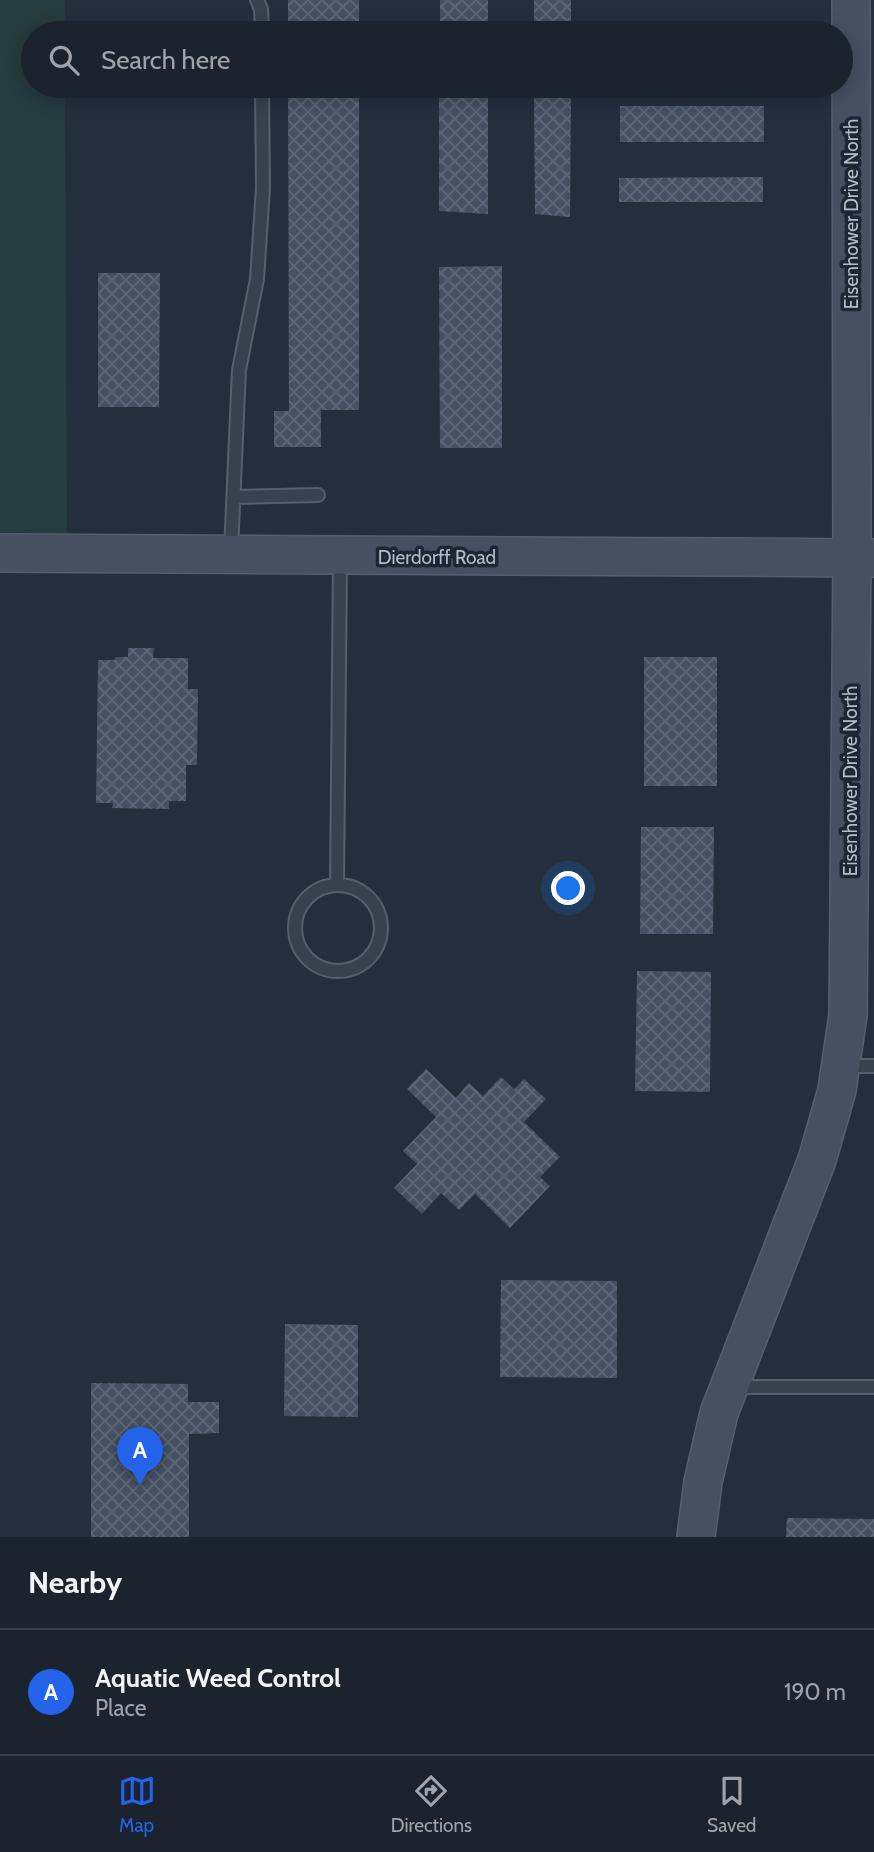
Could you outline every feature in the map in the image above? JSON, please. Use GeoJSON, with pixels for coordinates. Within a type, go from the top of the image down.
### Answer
{"type":"FeatureCollection","features":[{"type":"Feature","properties":{"kind":"street","name":"Eisenhower Drive North"},"geometry":{"type":"LineString","coordinates":[[696,1537],[703,1482],[719,1413],[817,1160],[837,1090],[857,1066],[848,1015],[863,558],[855,22]]}},
{"type":"Feature","properties":{"kind":"street","name":"Dierdorff Road"},"geometry":{"type":"LineString","coordinates":[[0,553],[863,558]]}},
{"type":"Feature","properties":{"kind":"lane"},"geometry":{"type":"LineString","coordinates":[[257,0],[261,9],[261,21]]}},
{"type":"Feature","properties":{"kind":"lane"},"geometry":{"type":"LineString","coordinates":[[231,555],[239,370],[257,279],[263,188],[262,98]]}},
{"type":"Feature","properties":{"kind":"lane"},"geometry":{"type":"LineString","coordinates":[[234,497],[318,495]]}},
{"type":"Feature","properties":{"kind":"lane"},"geometry":{"type":"LineString","coordinates":[[337,885],[340,556]]}},
{"type":"Feature","properties":{"kind":"lane"},"geometry":{"type":"LineString","coordinates":[[337,885],[352,887],[365,894],[380,919],[380,934],[375,948],[366,960],[354,968],[339,971],[313,963],[303,954],[295,929],[296,915],[302,903],[312,893],[337,885]]}},
{"type":"Feature","properties":{"kind":"lane"},"geometry":{"type":"LineString","coordinates":[[729,1387],[874,1387]]}},
{"type":"Feature","properties":{"kind":"green space"},"geometry":{"type":"Polygon","coordinates":[[[0,0],[65,0],[65,21],[21,21],[21,98],[65,98],[67,540],[0,539],[0,0]]]}},
{"type":"Feature","properties":{"kind":"building"},"geometry":{"type":"Polygon","coordinates":[[[288,0],[359,0],[359,21],[288,21],[288,0]]]}},
{"type":"Feature","properties":{"kind":"building"},"geometry":{"type":"Polygon","coordinates":[[[440,0],[488,0],[488,21],[440,21],[440,0]]]}},
{"type":"Feature","properties":{"kind":"building"},"geometry":{"type":"Polygon","coordinates":[[[534,0],[571,0],[571,21],[534,21],[534,0]]]}},
{"type":"Feature","properties":{"kind":"building"},"geometry":{"type":"Polygon","coordinates":[[[288,98],[359,98],[359,410],[321,410],[321,447],[274,447],[274,411],[289,411],[288,98]]]}},
{"type":"Feature","properties":{"kind":"building"},"geometry":{"type":"Polygon","coordinates":[[[439,98],[488,98],[488,214],[439,211],[439,98]]]}},
{"type":"Feature","properties":{"kind":"building"},"geometry":{"type":"Polygon","coordinates":[[[534,98],[571,98],[570,217],[535,214],[534,98]]]}},
{"type":"Feature","properties":{"kind":"building"},"geometry":{"type":"Polygon","coordinates":[[[620,106],[764,106],[764,142],[620,142],[620,106]]]}},
{"type":"Feature","properties":{"kind":"building"},"geometry":{"type":"Polygon","coordinates":[[[763,177],[763,202],[619,202],[619,178],[763,177]]]}},
{"type":"Feature","properties":{"kind":"building"},"geometry":{"type":"Polygon","coordinates":[[[502,266],[502,448],[440,448],[439,267],[502,266]]]}},
{"type":"Feature","properties":{"kind":"building"},"geometry":{"type":"Polygon","coordinates":[[[98,273],[160,273],[159,407],[98,407],[98,273]]]}},
{"type":"Feature","properties":{"kind":"building"},"geometry":{"type":"Polygon","coordinates":[[[128,648],[154,648],[153,658],[188,658],[188,689],[198,689],[197,765],[186,765],[186,801],[169,801],[169,809],[112,808],[113,803],[96,803],[98,660],[128,657],[128,648]]]}},
{"type":"Feature","properties":{"kind":"building"},"geometry":{"type":"Polygon","coordinates":[[[644,657],[717,657],[717,786],[644,786],[644,657]]]}},
{"type":"Feature","properties":{"kind":"building"},"geometry":{"type":"Polygon","coordinates":[[[641,827],[714,827],[713,934],[640,934],[641,827]]]}},
{"type":"Feature","properties":{"kind":"building"},"geometry":{"type":"Polygon","coordinates":[[[637,971],[711,972],[710,1092],[635,1091],[637,971]]]}},
{"type":"Feature","properties":{"kind":"building"},"geometry":{"type":"Polygon","coordinates":[[[426,1069],[456,1098],[469,1083],[483,1096],[501,1077],[514,1089],[524,1079],[546,1099],[524,1122],[560,1157],[540,1177],[550,1186],[510,1228],[475,1194],[459,1210],[441,1193],[422,1214],[394,1188],[417,1164],[403,1151],[436,1117],[407,1089],[426,1069]]]}},
{"type":"Feature","properties":{"kind":"building"},"geometry":{"type":"Polygon","coordinates":[[[501,1280],[617,1281],[617,1378],[500,1377],[501,1280]]]}},
{"type":"Feature","properties":{"kind":"building"},"geometry":{"type":"Polygon","coordinates":[[[285,1324],[358,1325],[358,1417],[284,1416],[285,1324]]]}},
{"type":"Feature","properties":{"kind":"building"},"geometry":{"type":"Polygon","coordinates":[[[91,1383],[188,1384],[188,1402],[219,1402],[219,1433],[189,1434],[189,1537],[91,1537],[91,1383]]]}},
{"type":"Feature","properties":{"kind":"building"},"geometry":{"type":"Polygon","coordinates":[[[787,1518],[874,1519],[874,1537],[786,1537],[787,1518]]]}},
{"type":"Feature","properties":{"kind":"place","name":"Aquatic Weed Control"},"geometry":{"type":"Point","coordinates":[140,1485]}}]}
